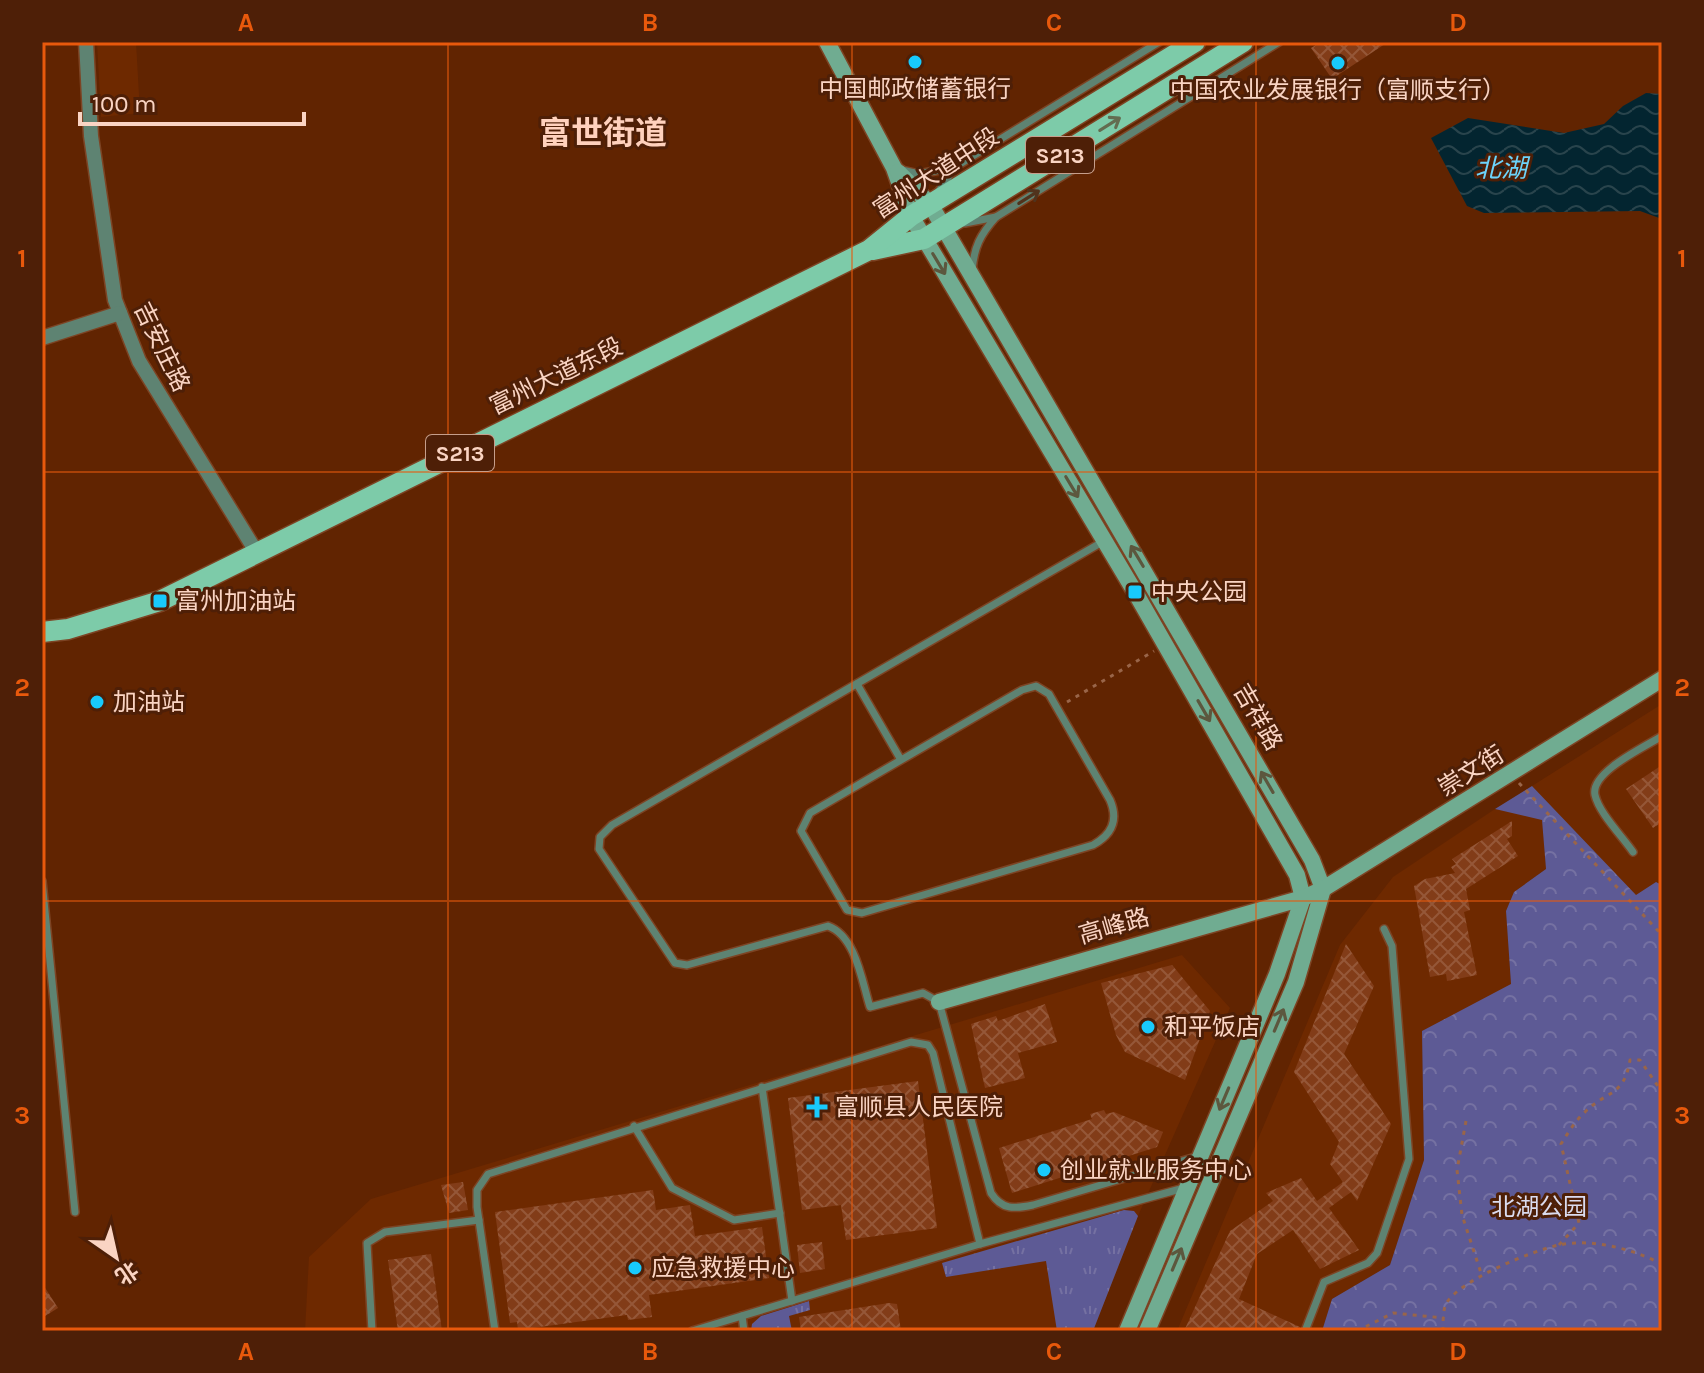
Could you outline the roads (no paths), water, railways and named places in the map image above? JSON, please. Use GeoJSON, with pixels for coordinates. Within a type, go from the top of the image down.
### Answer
{"type":"FeatureCollection","features":[{"type":"Feature","properties":{"kind":"main road","name":"吉祥路"},"geometry":{"type":"LineString","coordinates":[[827,42],[894,168],[911,216],[1166,644],[1297,875],[1303,898]]}},
{"type":"Feature","properties":{"kind":"main road","name":"富州大道中段"},"geometry":{"type":"LineString","coordinates":[[869,250],[911,216],[1195,42]]}},
{"type":"Feature","properties":{"kind":"main road","name":"富州大道中段"},"geometry":{"type":"LineString","coordinates":[[869,250],[924,239],[1243,42]]}},
{"type":"Feature","properties":{"kind":"main road","name":"吉祥路"},"geometry":{"type":"LineString","coordinates":[[894,168],[930,204],[1177,624],[1312,860],[1323,889]]}},
{"type":"Feature","properties":{"kind":"main road","name":"富州大道东段"},"geometry":{"type":"LineString","coordinates":[[42,632],[68,629],[160,601],[869,250]]}},
{"type":"Feature","properties":{"kind":"main road","name":"崇文街"},"geometry":{"type":"LineString","coordinates":[[1303,898],[1323,889],[1661,681]]}},
{"type":"Feature","properties":{"kind":"main road"},"geometry":{"type":"LineString","coordinates":[[1147,1331],[1296,982],[1323,889]]}},
{"type":"Feature","properties":{"kind":"main road"},"geometry":{"type":"LineString","coordinates":[[1127,1331],[1277,974],[1303,898]]}},
{"type":"Feature","properties":{"kind":"main road","name":"高峰路"},"geometry":{"type":"LineString","coordinates":[[939,1002],[1303,898]]}},
{"type":"Feature","properties":{"kind":"street","name":"吉安庄路"},"geometry":{"type":"LineString","coordinates":[[86,42],[91,136],[115,300],[139,361],[257,553]]}},
{"type":"Feature","properties":{"kind":"street"},"geometry":{"type":"LineString","coordinates":[[42,338],[120,313]]}},
{"type":"Feature","properties":{"kind":"lane"},"geometry":{"type":"LineString","coordinates":[[894,168],[919,174],[955,167],[1159,42]]}},
{"type":"Feature","properties":{"kind":"lane"},"geometry":{"type":"LineString","coordinates":[[943,227],[996,217],[1279,42]]}},
{"type":"Feature","properties":{"kind":"lane"},"geometry":{"type":"LineString","coordinates":[[930,204],[955,167]]}},
{"type":"Feature","properties":{"kind":"lane"},"geometry":{"type":"LineString","coordinates":[[972,277],[974,250],[996,217]]}},
{"type":"Feature","properties":{"kind":"lane"},"geometry":{"type":"LineString","coordinates":[[1104,541],[612,825],[600,837],[599,849],[675,963],[687,965],[828,926],[838,931],[854,956],[870,1007],[923,993],[939,1002],[991,1193],[998,1203],[1016,1209],[1200,1156]]}},
{"type":"Feature","properties":{"kind":"lane"},"geometry":{"type":"LineString","coordinates":[[857,684],[901,760]]}},
{"type":"Feature","properties":{"kind":"lane"},"geometry":{"type":"LineString","coordinates":[[1030,687],[1043,689],[1114,809],[1109,834],[1093,845],[854,913],[842,904],[803,838],[801,825],[810,813],[901,760],[1030,687]]}},
{"type":"Feature","properties":{"kind":"lane"},"geometry":{"type":"LineString","coordinates":[[1633,852],[1598,802],[1595,786],[1602,774],[1662,736]]}},
{"type":"Feature","properties":{"kind":"lane"},"geometry":{"type":"LineString","coordinates":[[42,881],[75,1212]]}},
{"type":"Feature","properties":{"kind":"lane"},"geometry":{"type":"LineString","coordinates":[[1305,1331],[1324,1282],[1368,1263],[1377,1253],[1409,1159],[1392,946],[1384,929]]}},
{"type":"Feature","properties":{"kind":"lane"},"geometry":{"type":"LineString","coordinates":[[495,1331],[477,1190],[488,1174],[911,1042],[928,1045],[933,1053],[980,1244]]}},
{"type":"Feature","properties":{"kind":"lane"},"geometry":{"type":"LineString","coordinates":[[762,1087],[792,1301]]}},
{"type":"Feature","properties":{"kind":"lane"},"geometry":{"type":"LineString","coordinates":[[634,1126],[672,1188],[734,1220],[780,1213]]}},
{"type":"Feature","properties":{"kind":"lane"},"geometry":{"type":"LineString","coordinates":[[692,1331],[980,1244],[1186,1188]]}},
{"type":"Feature","properties":{"kind":"lane"},"geometry":{"type":"LineString","coordinates":[[372,1331],[367,1243],[385,1232],[479,1220]]}},
{"type":"Feature","properties":{"kind":"lane"},"geometry":{"type":"LineString","coordinates":[[742,1316],[744,1331]]}},
{"type":"Feature","properties":{"kind":"water","name":"北湖"},"geometry":{"type":"Polygon","coordinates":[[[1646,93],[1662,94],[1662,219],[1640,211],[1484,213],[1467,206],[1431,138],[1468,118],[1564,133],[1604,124],[1623,106],[1646,93]]]}},
{"type":"Feature","properties":{"kind":"place","name":"中国邮政储蓄银行"},"geometry":{"type":"Point","coordinates":[915,62]}},
{"type":"Feature","properties":{"kind":"place","name":"中国农业发展银行（富顺支行）"},"geometry":{"type":"Point","coordinates":[1338,63]}},
{"type":"Feature","properties":{"kind":"place","name":"中央公园"},"geometry":{"type":"Point","coordinates":[1135,592]}},
{"type":"Feature","properties":{"kind":"place","name":"富州加油站"},"geometry":{"type":"Point","coordinates":[160,601]}},
{"type":"Feature","properties":{"kind":"place","name":"加油站"},"geometry":{"type":"Point","coordinates":[97,702]}},
{"type":"Feature","properties":{"kind":"place","name":"和平饭店"},"geometry":{"type":"Point","coordinates":[1148,1027]}},
{"type":"Feature","properties":{"kind":"place","name":"富顺县人民医院"},"geometry":{"type":"Point","coordinates":[817,1107]}},
{"type":"Feature","properties":{"kind":"place","name":"创业就业服务中心"},"geometry":{"type":"Point","coordinates":[1044,1170]}},
{"type":"Feature","properties":{"kind":"place","name":"应急救援中心"},"geometry":{"type":"Point","coordinates":[635,1268]}},
{"type":"Feature","properties":{"kind":"district","name":"富世街道"},"geometry":{"type":"Point","coordinates":[603,133]}},
{"type":"Feature","properties":{"kind":"park label","name":"北湖公园"},"geometry":{"type":"Point","coordinates":[1539,1207]}}]}
